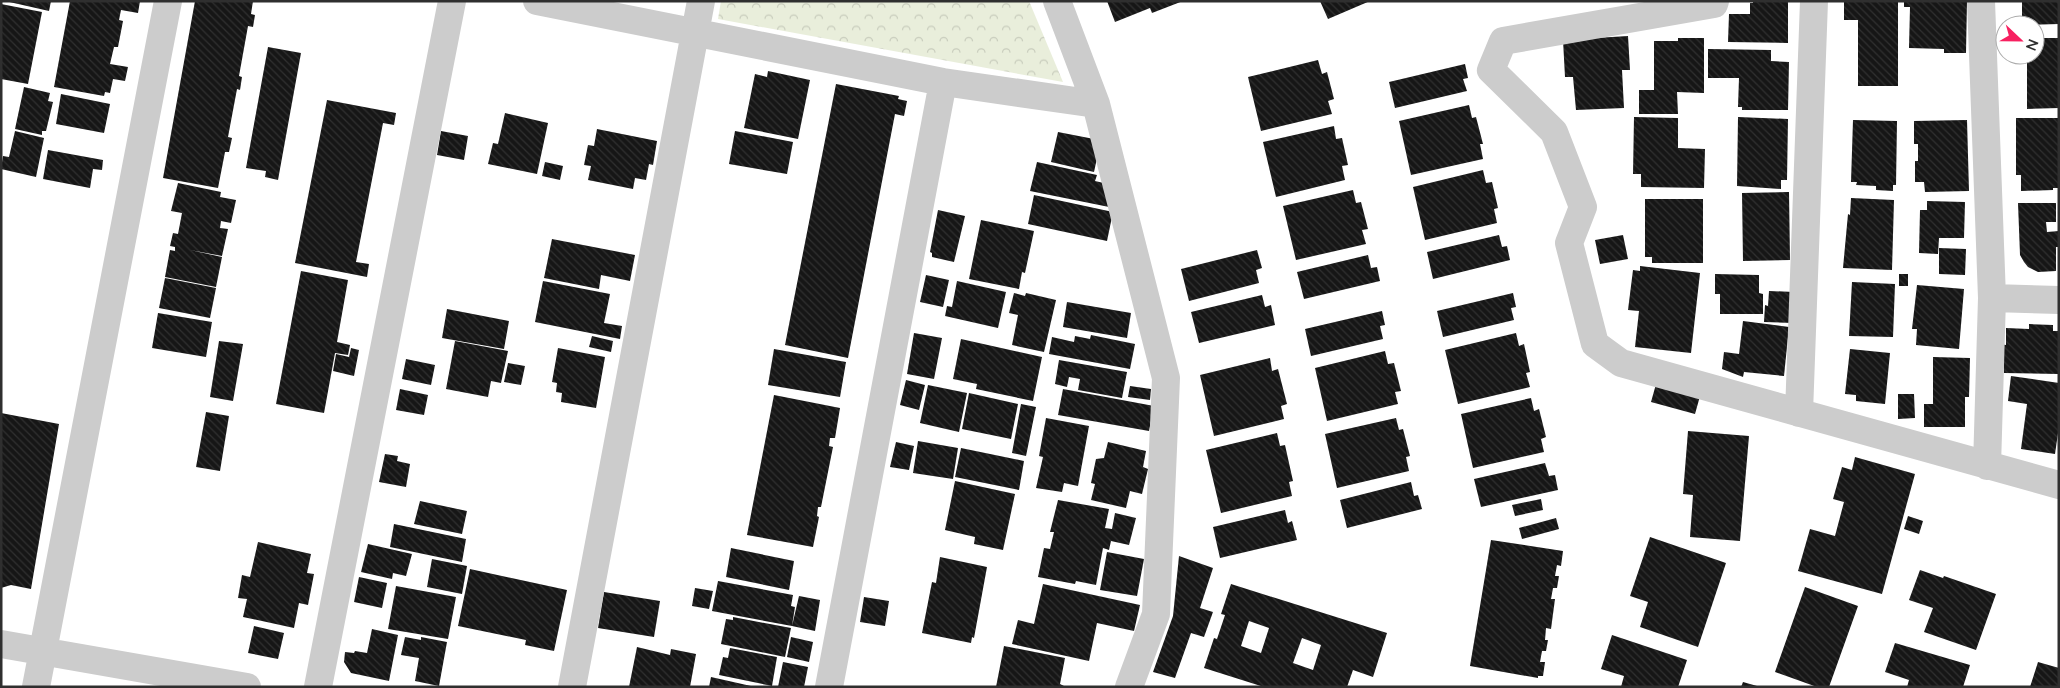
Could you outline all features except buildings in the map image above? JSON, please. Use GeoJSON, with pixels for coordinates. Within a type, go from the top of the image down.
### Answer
{"type":"FeatureCollection","features":[{"type":"Feature","properties":{"kind":"street"},"geometry":{"type":"LineString","coordinates":[[36,687],[168,1]]}},
{"type":"Feature","properties":{"kind":"street"},"geometry":{"type":"LineString","coordinates":[[318,687],[452,1]]}},
{"type":"Feature","properties":{"kind":"street"},"geometry":{"type":"LineString","coordinates":[[538,1],[695,34],[943,82],[1096,104]]}},
{"type":"Feature","properties":{"kind":"street"},"geometry":{"type":"LineString","coordinates":[[572,687],[701,1]]}},
{"type":"Feature","properties":{"kind":"street"},"geometry":{"type":"LineString","coordinates":[[1057,1],[1096,104],[1166,378],[1156,614],[1129,687]]}},
{"type":"Feature","properties":{"kind":"street"},"geometry":{"type":"LineString","coordinates":[[1715,1],[1714,4],[1503,41],[1491,70],[1554,132],[1583,207],[1569,243],[1595,344],[1621,363],[2059,485]]}},
{"type":"Feature","properties":{"kind":"street"},"geometry":{"type":"LineString","coordinates":[[1799,413],[1814,1]]}},
{"type":"Feature","properties":{"kind":"street"},"geometry":{"type":"LineString","coordinates":[[1981,1],[1992,298],[1987,466]]}},
{"type":"Feature","properties":{"kind":"street"},"geometry":{"type":"LineString","coordinates":[[828,687],[943,82]]}},
{"type":"Feature","properties":{"kind":"street"},"geometry":{"type":"LineString","coordinates":[[1992,298],[2059,300]]}},
{"type":"Feature","properties":{"kind":"street"},"geometry":{"type":"LineString","coordinates":[[1,644],[247,687]]}},
{"type":"Feature","properties":{"kind":"green space"},"geometry":{"type":"Polygon","coordinates":[[[721,1],[1029,1],[1063,82],[718,19],[721,1]]]}}]}
